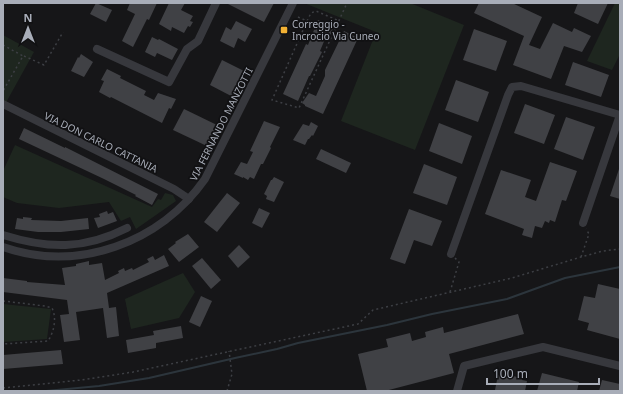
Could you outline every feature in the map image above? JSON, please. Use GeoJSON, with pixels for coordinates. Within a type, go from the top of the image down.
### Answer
{"type":"FeatureCollection","features":[{"type":"Feature","properties":{"kind":"street"},"geometry":{"type":"LineString","coordinates":[[97,48],[169,82],[187,49],[198,41],[216,3]]}},
{"type":"Feature","properties":{"kind":"street","name":"VIA FERNANDO MANZOTTI"},"geometry":{"type":"LineString","coordinates":[[3,247],[23,253],[49,256],[75,255],[105,250],[122,245],[148,232],[177,211],[196,192],[205,179],[293,3]]}},
{"type":"Feature","properties":{"kind":"street"},"geometry":{"type":"LineString","coordinates":[[451,254],[512,87],[521,86],[620,115],[583,223]]}},
{"type":"Feature","properties":{"kind":"street","name":"VIA DON CARLO CATTANIA"},"geometry":{"type":"LineString","coordinates":[[3,104],[174,189],[189,199]]}},
{"type":"Feature","properties":{"kind":"street"},"geometry":{"type":"LineString","coordinates":[[3,235],[41,245],[80,244],[115,234],[127,228]]}},
{"type":"Feature","properties":{"kind":"street"},"geometry":{"type":"LineString","coordinates":[[457,391],[464,366],[543,347],[620,366]]}},
{"type":"Feature","properties":{"kind":"path"},"geometry":{"type":"LineString","coordinates":[[339,21],[316,11],[311,12],[272,100],[299,108],[339,21],[347,3]]}},
{"type":"Feature","properties":{"kind":"path"},"geometry":{"type":"LineString","coordinates":[[298,17],[307,21]]}},
{"type":"Feature","properties":{"kind":"path"},"geometry":{"type":"LineString","coordinates":[[3,45],[44,65],[63,32]]}},
{"type":"Feature","properties":{"kind":"path"},"geometry":{"type":"LineString","coordinates":[[3,91],[23,56]]}},
{"type":"Feature","properties":{"kind":"path"},"geometry":{"type":"LineString","coordinates":[[581,257],[589,234]]}},
{"type":"Feature","properties":{"kind":"path"},"geometry":{"type":"LineString","coordinates":[[3,388],[81,380],[133,372],[358,324],[373,310],[512,278],[603,251],[620,249]]}},
{"type":"Feature","properties":{"kind":"path"},"geometry":{"type":"LineString","coordinates":[[450,292],[459,262]]}},
{"type":"Feature","properties":{"kind":"path"},"geometry":{"type":"LineString","coordinates":[[3,301],[45,306],[52,308],[54,312],[53,332],[48,341],[3,344]]}},
{"type":"Feature","properties":{"kind":"path"},"geometry":{"type":"LineString","coordinates":[[227,391],[232,374],[229,351]]}},
{"type":"Feature","properties":{"kind":"shaded area"},"geometry":{"type":"Polygon","coordinates":[[[304,3],[410,3],[464,25],[415,150],[341,121],[376,32],[304,3]]]}},
{"type":"Feature","properties":{"kind":"shaded area"},"geometry":{"type":"Polygon","coordinates":[[[615,3],[620,3],[620,54],[612,70],[587,61],[615,3]]]}},
{"type":"Feature","properties":{"kind":"shaded area"},"geometry":{"type":"Polygon","coordinates":[[[3,35],[34,52],[3,108],[3,35]]]}},
{"type":"Feature","properties":{"kind":"shaded area"},"geometry":{"type":"Polygon","coordinates":[[[15,145],[152,207],[158,199],[161,200],[165,193],[173,195],[176,201],[136,229],[130,217],[121,221],[109,202],[59,208],[17,203],[3,197],[3,171],[15,145]]]}},
{"type":"Feature","properties":{"kind":"shaded area"},"geometry":{"type":"Polygon","coordinates":[[[183,273],[195,292],[179,318],[131,329],[125,299],[183,273]]]}},
{"type":"Feature","properties":{"kind":"shaded area"},"geometry":{"type":"Polygon","coordinates":[[[3,304],[51,309],[47,339],[3,342],[3,304]]]}},
{"type":"Feature","properties":{"kind":"building"},"geometry":{"type":"Polygon","coordinates":[[[96,3],[112,10],[106,22],[90,14],[96,3]]]}},
{"type":"Feature","properties":{"kind":"building"},"geometry":{"type":"Polygon","coordinates":[[[130,3],[157,3],[133,47],[122,41],[135,14],[127,10],[130,3]]]}},
{"type":"Feature","properties":{"kind":"building"},"geometry":{"type":"Polygon","coordinates":[[[169,3],[185,3],[181,10],[193,16],[190,21],[193,22],[190,27],[188,26],[184,33],[172,27],[171,31],[159,24],[169,3]]]}},
{"type":"Feature","properties":{"kind":"building"},"geometry":{"type":"Polygon","coordinates":[[[226,3],[274,3],[264,22],[226,3]]]}},
{"type":"Feature","properties":{"kind":"building"},"geometry":{"type":"Polygon","coordinates":[[[479,3],[512,3],[542,17],[529,45],[540,49],[553,23],[572,32],[574,28],[591,36],[582,52],[564,46],[551,79],[513,65],[524,36],[474,13],[479,3]]]}},
{"type":"Feature","properties":{"kind":"building"},"geometry":{"type":"Polygon","coordinates":[[[578,3],[608,3],[598,24],[574,13],[578,3]]]}},
{"type":"Feature","properties":{"kind":"building"},"geometry":{"type":"Polygon","coordinates":[[[318,20],[334,27],[328,40],[325,39],[320,51],[322,52],[298,101],[283,94],[306,44],[308,45],[318,20]]]}},
{"type":"Feature","properties":{"kind":"building"},"geometry":{"type":"Polygon","coordinates":[[[236,21],[252,29],[245,42],[238,38],[234,48],[220,41],[226,27],[231,30],[236,21]]]}},
{"type":"Feature","properties":{"kind":"building"},"geometry":{"type":"Polygon","coordinates":[[[474,29],[507,41],[496,71],[463,60],[474,29]]]}},
{"type":"Feature","properties":{"kind":"building"},"geometry":{"type":"Polygon","coordinates":[[[344,31],[358,38],[323,114],[305,106],[302,103],[309,93],[316,96],[325,76],[325,70],[344,31]]]}},
{"type":"Feature","properties":{"kind":"building"},"geometry":{"type":"Polygon","coordinates":[[[152,37],[178,49],[172,60],[157,53],[155,57],[145,52],[152,37]]]}},
{"type":"Feature","properties":{"kind":"building"},"geometry":{"type":"Polygon","coordinates":[[[81,54],[93,62],[84,77],[71,71],[81,54]]]}},
{"type":"Feature","properties":{"kind":"building"},"geometry":{"type":"Polygon","coordinates":[[[222,60],[246,72],[233,97],[210,85],[222,60]]]}},
{"type":"Feature","properties":{"kind":"building"},"geometry":{"type":"Polygon","coordinates":[[[573,62],[609,75],[601,97],[565,85],[573,62]]]}},
{"type":"Feature","properties":{"kind":"building"},"geometry":{"type":"Polygon","coordinates":[[[107,69],[121,76],[120,78],[146,91],[144,95],[154,100],[158,93],[176,99],[171,109],[169,108],[162,123],[99,92],[104,81],[101,80],[107,69]]]}},
{"type":"Feature","properties":{"kind":"building"},"geometry":{"type":"Polygon","coordinates":[[[456,80],[489,92],[478,122],[445,110],[456,80]]]}},
{"type":"Feature","properties":{"kind":"building"},"geometry":{"type":"Polygon","coordinates":[[[525,104],[555,115],[544,144],[514,133],[525,104]]]}},
{"type":"Feature","properties":{"kind":"building"},"geometry":{"type":"Polygon","coordinates":[[[184,109],[219,126],[209,147],[173,130],[184,109]]]}},
{"type":"Feature","properties":{"kind":"building"},"geometry":{"type":"Polygon","coordinates":[[[566,117],[595,127],[583,160],[554,149],[566,117]]]}},
{"type":"Feature","properties":{"kind":"building"},"geometry":{"type":"Polygon","coordinates":[[[264,121],[280,127],[263,164],[261,164],[254,179],[250,177],[248,180],[234,174],[241,162],[247,164],[253,152],[250,151],[264,121]]]}},
{"type":"Feature","properties":{"kind":"building"},"geometry":{"type":"Polygon","coordinates":[[[311,122],[318,126],[313,136],[312,135],[308,139],[305,145],[293,140],[303,124],[309,126],[311,122]]]}},
{"type":"Feature","properties":{"kind":"building"},"geometry":{"type":"Polygon","coordinates":[[[439,123],[472,136],[462,164],[429,151],[439,123]]]}},
{"type":"Feature","properties":{"kind":"building"},"geometry":{"type":"Polygon","coordinates":[[[24,128],[158,194],[152,205],[104,179],[19,139],[24,128]]]}},
{"type":"Feature","properties":{"kind":"building"},"geometry":{"type":"Polygon","coordinates":[[[321,149],[351,163],[346,173],[316,159],[321,149]]]}},
{"type":"Feature","properties":{"kind":"building"},"geometry":{"type":"Polygon","coordinates":[[[550,162],[577,171],[566,201],[562,200],[555,222],[550,220],[549,223],[545,221],[542,228],[535,226],[532,238],[522,235],[524,229],[485,214],[501,170],[531,180],[525,197],[536,201],[550,162]]]}},
{"type":"Feature","properties":{"kind":"building"},"geometry":{"type":"Polygon","coordinates":[[[424,164],[457,177],[447,205],[413,193],[424,164]]]}},
{"type":"Feature","properties":{"kind":"building"},"geometry":{"type":"Polygon","coordinates":[[[619,169],[620,170],[620,199],[610,196],[619,169]]]}},
{"type":"Feature","properties":{"kind":"building"},"geometry":{"type":"Polygon","coordinates":[[[274,177],[284,182],[274,202],[266,199],[267,196],[264,194],[274,177]]]}},
{"type":"Feature","properties":{"kind":"building"},"geometry":{"type":"Polygon","coordinates":[[[227,193],[240,203],[217,232],[204,222],[227,193]]]}},
{"type":"Feature","properties":{"kind":"building"},"geometry":{"type":"Polygon","coordinates":[[[259,208],[270,213],[262,228],[252,223],[259,208]]]}},
{"type":"Feature","properties":{"kind":"building"},"geometry":{"type":"Polygon","coordinates":[[[409,209],[442,221],[432,246],[414,240],[405,264],[390,259],[409,209]]]}},
{"type":"Feature","properties":{"kind":"building"},"geometry":{"type":"Polygon","coordinates":[[[107,211],[108,214],[113,212],[117,221],[98,228],[94,218],[100,217],[99,214],[107,211]]]}},
{"type":"Feature","properties":{"kind":"building"},"geometry":{"type":"Polygon","coordinates":[[[23,217],[32,218],[31,220],[61,221],[88,218],[89,229],[61,232],[38,232],[15,229],[17,218],[23,219],[23,217]]]}},
{"type":"Feature","properties":{"kind":"building"},"geometry":{"type":"Polygon","coordinates":[[[188,234],[199,247],[179,262],[168,249],[176,243],[175,242],[188,234]]]}},
{"type":"Feature","properties":{"kind":"building"},"geometry":{"type":"Polygon","coordinates":[[[239,245],[250,257],[238,268],[228,256],[239,245]]]}},
{"type":"Feature","properties":{"kind":"building"},"geometry":{"type":"Polygon","coordinates":[[[164,255],[169,266],[107,293],[109,308],[116,307],[119,336],[107,338],[103,308],[76,312],[80,340],[64,342],[60,315],[69,314],[67,300],[3,292],[3,278],[27,282],[65,285],[62,268],[76,266],[76,264],[89,261],[89,265],[102,263],[105,280],[119,273],[118,271],[124,268],[125,271],[132,268],[133,270],[149,262],[147,259],[153,256],[155,260],[164,255]]]}},
{"type":"Feature","properties":{"kind":"building"},"geometry":{"type":"Polygon","coordinates":[[[202,258],[221,280],[211,289],[192,266],[202,258]]]}},
{"type":"Feature","properties":{"kind":"building"},"geometry":{"type":"Polygon","coordinates":[[[598,284],[620,289],[620,339],[587,330],[589,323],[578,320],[584,296],[595,298],[598,284]]]}},
{"type":"Feature","properties":{"kind":"building"},"geometry":{"type":"Polygon","coordinates":[[[201,296],[212,301],[200,327],[189,322],[201,296]]]}},
{"type":"Feature","properties":{"kind":"building"},"geometry":{"type":"Polygon","coordinates":[[[518,314],[524,334],[449,354],[454,373],[385,391],[367,391],[358,354],[388,347],[386,339],[410,333],[412,341],[426,337],[425,332],[443,327],[444,333],[518,314]]]}},
{"type":"Feature","properties":{"kind":"building"},"geometry":{"type":"Polygon","coordinates":[[[181,326],[183,338],[156,343],[156,348],[128,353],[126,340],[154,335],[153,331],[181,326]]]}},
{"type":"Feature","properties":{"kind":"building"},"geometry":{"type":"Polygon","coordinates":[[[61,350],[63,364],[3,369],[3,355],[61,350]]]}},
{"type":"Feature","properties":{"kind":"building"},"geometry":{"type":"Polygon","coordinates":[[[542,373],[579,382],[577,391],[537,391],[542,373]]]}},
{"type":"Feature","properties":{"kind":"building"},"geometry":{"type":"Polygon","coordinates":[[[504,374],[522,378],[522,380],[527,381],[525,391],[495,390],[498,375],[504,376],[504,374]]]}},
{"type":"Feature","properties":{"kind":"building"},"geometry":{"type":"Polygon","coordinates":[[[602,380],[620,384],[620,391],[599,391],[602,380]]]}},
{"type":"Feature","properties":{"kind":"waterway"},"geometry":{"type":"LineString","coordinates":[[46,391],[99,386],[149,378],[298,343],[507,299],[565,278],[620,267]]}},
{"type":"Feature","properties":{"kind":"place","name":"Correggio - Incrocio Via Cuneo"},"geometry":{"type":"Point","coordinates":[284,30]}}]}
